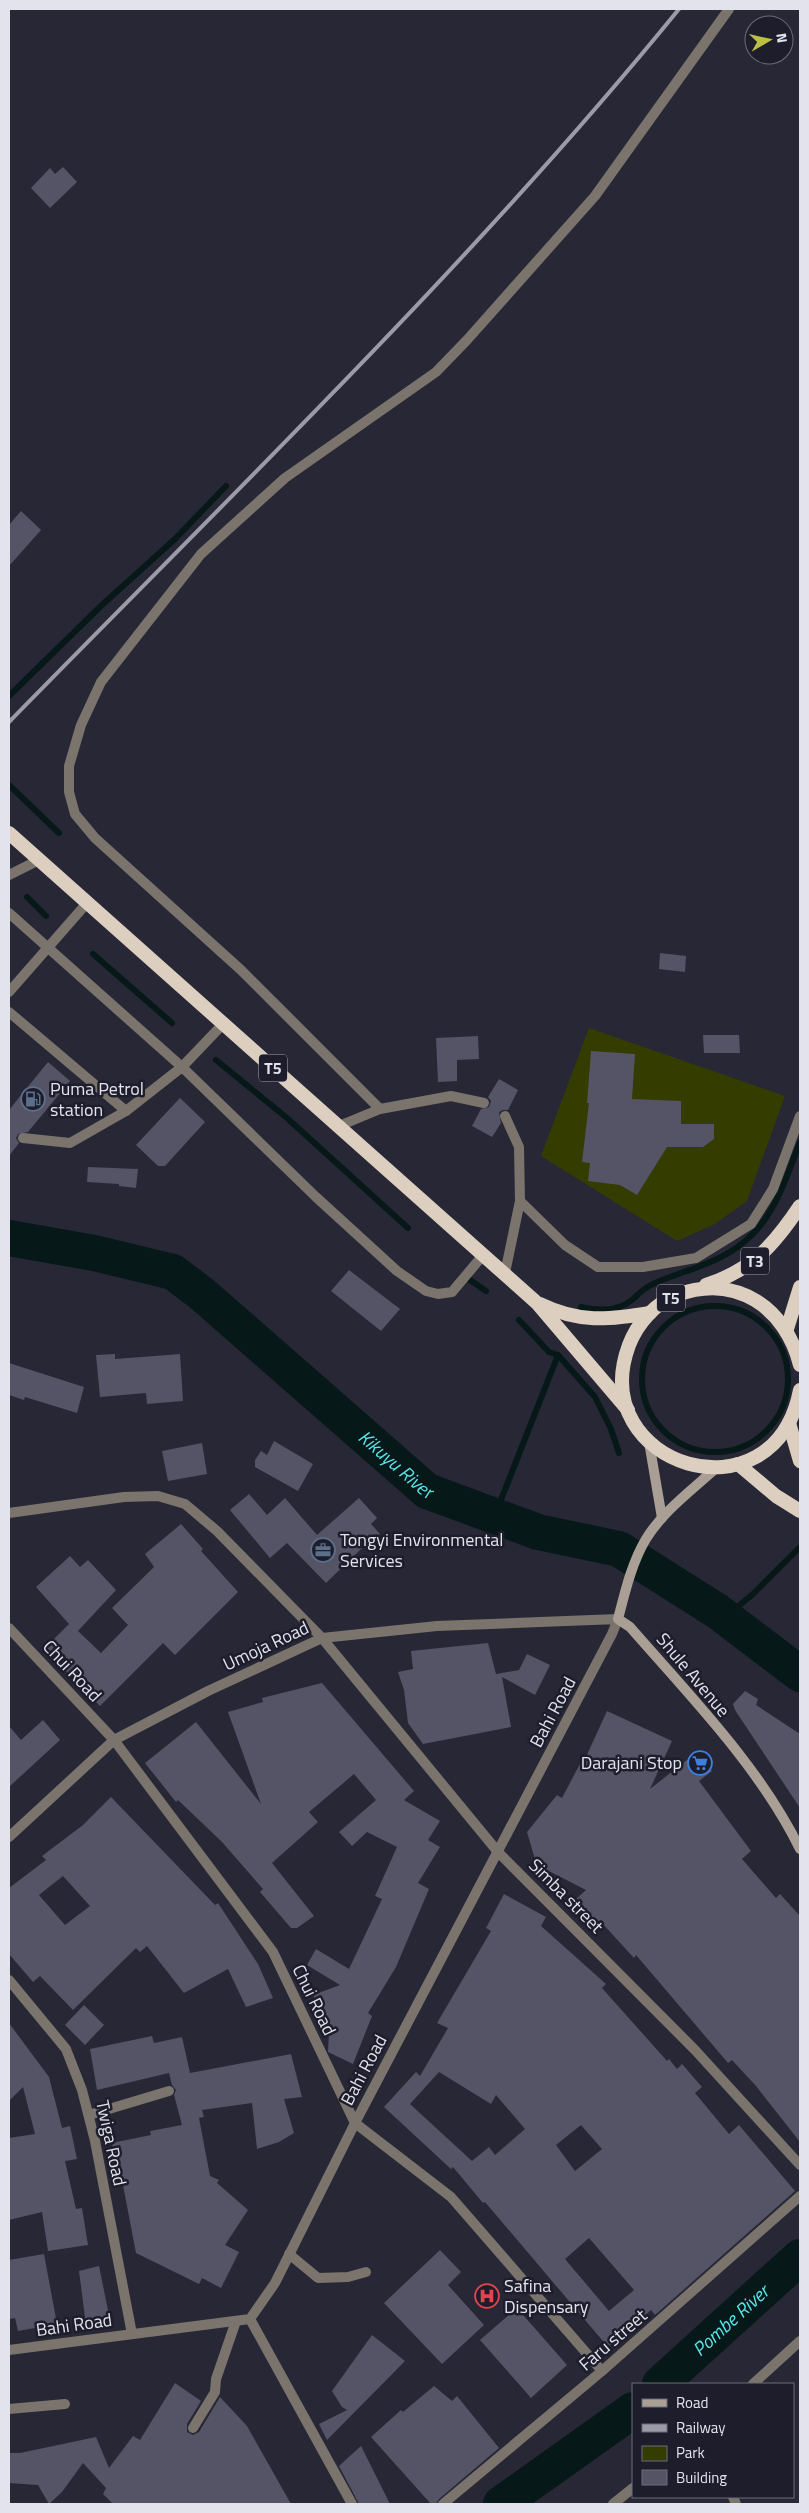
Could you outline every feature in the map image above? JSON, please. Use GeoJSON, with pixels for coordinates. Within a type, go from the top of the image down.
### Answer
{"type":"FeatureCollection","features":[{"type":"Feature","properties":{"kind":"highway","name":"T5"},"geometry":{"type":"LineString","coordinates":[[9,833],[537,1303],[628,1410],[637,1427],[649,1442],[669,1457],[692,1466],[716,1468],[738,1464],[776,1441],[789,1423],[797,1405],[800,1390]]}},
{"type":"Feature","properties":{"kind":"highway","name":"T3"},"geometry":{"type":"LineString","coordinates":[[691,1290],[727,1278],[758,1259],[780,1236],[800,1206]]}},
{"type":"Feature","properties":{"kind":"highway"},"geometry":{"type":"LineString","coordinates":[[787,1329],[800,1286]]}},
{"type":"Feature","properties":{"kind":"highway","name":"T5"},"geometry":{"type":"LineString","coordinates":[[628,1410],[622,1385],[624,1358],[634,1333],[650,1313],[676,1295],[691,1290],[711,1288],[733,1290],[754,1299],[772,1312],[787,1329],[796,1346],[800,1365]]}},
{"type":"Feature","properties":{"kind":"highway","name":"T5"},"geometry":{"type":"LineString","coordinates":[[537,1303],[557,1312],[586,1319],[612,1320],[650,1313]]}},
{"type":"Feature","properties":{"kind":"highway"},"geometry":{"type":"LineString","coordinates":[[789,1423],[800,1461]]}},
{"type":"Feature","properties":{"kind":"highway"},"geometry":{"type":"LineString","coordinates":[[738,1464],[776,1496],[800,1511]]}},
{"type":"Feature","properties":{"kind":"main road"},"geometry":{"type":"LineString","coordinates":[[649,1442],[662,1518]]}},
{"type":"Feature","properties":{"kind":"main road"},"geometry":{"type":"LineString","coordinates":[[618,1618],[626,1588],[645,1540],[662,1518],[716,1468]]}},
{"type":"Feature","properties":{"kind":"main road","name":"Shule Avenue"},"geometry":{"type":"LineString","coordinates":[[618,1618],[630,1628],[744,1760],[769,1794],[800,1849]]}},
{"type":"Feature","properties":{"kind":"street"},"geometry":{"type":"LineString","coordinates":[[380,1109],[241,970],[95,838],[75,814],[69,792],[69,766],[81,725],[101,682],[201,554],[285,478],[436,372],[467,340],[595,196],[729,9]]}},
{"type":"Feature","properties":{"kind":"street"},"geometry":{"type":"LineString","coordinates":[[9,874],[38,860]]}},
{"type":"Feature","properties":{"kind":"street"},"geometry":{"type":"LineString","coordinates":[[9,992],[87,903]]}},
{"type":"Feature","properties":{"kind":"street"},"geometry":{"type":"LineString","coordinates":[[9,913],[182,1067],[330,1211],[397,1271],[426,1290],[438,1294],[452,1292],[484,1254]]}},
{"type":"Feature","properties":{"kind":"street"},"geometry":{"type":"LineString","coordinates":[[9,1012],[126,1111]]}},
{"type":"Feature","properties":{"kind":"street"},"geometry":{"type":"LineString","coordinates":[[23,1138],[70,1143],[126,1111],[182,1067],[223,1024]]}},
{"type":"Feature","properties":{"kind":"street"},"geometry":{"type":"LineString","coordinates":[[339,1126],[380,1109],[451,1096],[484,1103]]}},
{"type":"Feature","properties":{"kind":"street"},"geometry":{"type":"LineString","coordinates":[[505,1116],[519,1147],[520,1202],[505,1273]]}},
{"type":"Feature","properties":{"kind":"street"},"geometry":{"type":"LineString","coordinates":[[520,1202],[565,1246],[598,1267],[643,1267],[696,1258],[751,1224],[773,1188],[800,1116]]}},
{"type":"Feature","properties":{"kind":"street","name":"Simba street"},"geometry":{"type":"LineString","coordinates":[[9,1513],[124,1496],[158,1496],[185,1504],[217,1531],[322,1638],[498,1852],[695,2050],[800,2165]]}},
{"type":"Feature","properties":{"kind":"street","name":"Umoja Road"},"geometry":{"type":"LineString","coordinates":[[9,1836],[114,1740],[208,1691],[322,1638],[446,1626],[618,1618]]}},
{"type":"Feature","properties":{"kind":"street","name":"Bahi Road"},"geometry":{"type":"LineString","coordinates":[[9,2350],[250,2319],[274,2283],[355,2122],[612,1634],[618,1618]]}},
{"type":"Feature","properties":{"kind":"street","name":"Chui Road"},"geometry":{"type":"LineString","coordinates":[[9,1628],[114,1740],[273,1952],[355,2122],[451,2197],[602,2371]]}},
{"type":"Feature","properties":{"kind":"street","name":"Twiga Road"},"geometry":{"type":"LineString","coordinates":[[9,1980],[66,2049],[82,2090],[132,2334]]}},
{"type":"Feature","properties":{"kind":"street"},"geometry":{"type":"LineString","coordinates":[[88,2115],[169,2091]]}},
{"type":"Feature","properties":{"kind":"street","name":"Faru street"},"geometry":{"type":"LineString","coordinates":[[443,2504],[602,2371],[800,2196]]}},
{"type":"Feature","properties":{"kind":"street"},"geometry":{"type":"LineString","coordinates":[[289,2254],[318,2278],[348,2277],[366,2272]]}},
{"type":"Feature","properties":{"kind":"street"},"geometry":{"type":"LineString","coordinates":[[250,2319],[352,2504]]}},
{"type":"Feature","properties":{"kind":"street"},"geometry":{"type":"LineString","coordinates":[[193,2428],[215,2392],[216,2379],[236,2321]]}},
{"type":"Feature","properties":{"kind":"street"},"geometry":{"type":"LineString","coordinates":[[754,2383],[800,2340]]}},
{"type":"Feature","properties":{"kind":"street"},"geometry":{"type":"LineString","coordinates":[[9,2409],[64,2404]]}},
{"type":"Feature","properties":{"kind":"street"},"geometry":{"type":"LineString","coordinates":[[613,2504],[632,2489]]}},
{"type":"Feature","properties":{"kind":"green space"},"geometry":{"type":"Polygon","coordinates":[[[589,1028],[785,1096],[747,1201],[715,1224],[677,1241],[541,1156],[589,1028]]]}},
{"type":"Feature","properties":{"kind":"building"},"geometry":{"type":"Polygon","coordinates":[[[63,167],[77,182],[50,208],[31,188],[50,168],[55,174],[63,167]]]}},
{"type":"Feature","properties":{"kind":"building"},"geometry":{"type":"Polygon","coordinates":[[[21,511],[41,530],[9,566],[9,525],[21,511]]]}},
{"type":"Feature","properties":{"kind":"building"},"geometry":{"type":"Polygon","coordinates":[[[660,953],[686,956],[685,972],[659,969],[660,953]]]}},
{"type":"Feature","properties":{"kind":"building"},"geometry":{"type":"Polygon","coordinates":[[[703,1035],[739,1035],[740,1053],[704,1053],[703,1035]]]}},
{"type":"Feature","properties":{"kind":"building"},"geometry":{"type":"Polygon","coordinates":[[[478,1036],[479,1059],[457,1060],[457,1081],[438,1082],[436,1038],[478,1036]]]}},
{"type":"Feature","properties":{"kind":"building"},"geometry":{"type":"Polygon","coordinates":[[[591,1051],[635,1054],[632,1099],[681,1101],[681,1124],[714,1124],[714,1139],[703,1147],[667,1147],[637,1195],[620,1185],[588,1181],[590,1163],[582,1162],[589,1103],[587,1103],[591,1051]]]}},
{"type":"Feature","properties":{"kind":"building"},"geometry":{"type":"Polygon","coordinates":[[[48,1062],[70,1081],[28,1132],[18,1134],[16,1138],[19,1143],[9,1156],[9,1110],[48,1062]]]}},
{"type":"Feature","properties":{"kind":"building"},"geometry":{"type":"Polygon","coordinates":[[[499,1079],[518,1090],[508,1110],[499,1112],[501,1123],[492,1137],[472,1126],[481,1109],[489,1107],[491,1101],[488,1097],[499,1079]]]}},
{"type":"Feature","properties":{"kind":"building"},"geometry":{"type":"Polygon","coordinates":[[[180,1098],[205,1122],[165,1166],[158,1166],[136,1145],[180,1098]]]}},
{"type":"Feature","properties":{"kind":"building"},"geometry":{"type":"Polygon","coordinates":[[[88,1167],[138,1169],[136,1188],[119,1186],[119,1184],[87,1182],[88,1167]]]}},
{"type":"Feature","properties":{"kind":"building"},"geometry":{"type":"Polygon","coordinates":[[[349,1270],[400,1309],[381,1331],[331,1291],[349,1270]]]}},
{"type":"Feature","properties":{"kind":"building"},"geometry":{"type":"Polygon","coordinates":[[[115,1354],[115,1359],[180,1354],[183,1401],[147,1404],[146,1393],[100,1397],[96,1355],[115,1354]]]}},
{"type":"Feature","properties":{"kind":"building"},"geometry":{"type":"Polygon","coordinates":[[[9,1363],[84,1387],[77,1413],[25,1397],[24,1400],[9,1395],[9,1363]]]}},
{"type":"Feature","properties":{"kind":"building"},"geometry":{"type":"Polygon","coordinates":[[[274,1441],[313,1464],[298,1491],[255,1467],[255,1460],[261,1451],[267,1455],[274,1441]]]}},
{"type":"Feature","properties":{"kind":"building"},"geometry":{"type":"Polygon","coordinates":[[[202,1443],[207,1474],[168,1481],[162,1451],[202,1443]]]}},
{"type":"Feature","properties":{"kind":"building"},"geometry":{"type":"Polygon","coordinates":[[[249,1494],[267,1515],[285,1498],[317,1535],[359,1498],[377,1518],[371,1524],[380,1534],[361,1549],[326,1583],[287,1543],[270,1558],[230,1510],[249,1494]]]}},
{"type":"Feature","properties":{"kind":"building"},"geometry":{"type":"Polygon","coordinates":[[[181,1524],[203,1549],[201,1551],[238,1592],[175,1655],[163,1643],[100,1706],[44,1649],[69,1624],[36,1587],[70,1556],[80,1567],[88,1560],[116,1590],[78,1631],[101,1653],[128,1625],[112,1608],[154,1567],[145,1554],[181,1524]]]}},
{"type":"Feature","properties":{"kind":"building"},"geometry":{"type":"Polygon","coordinates":[[[488,1643],[496,1674],[519,1670],[527,1654],[550,1665],[535,1695],[502,1677],[511,1727],[423,1744],[408,1723],[404,1690],[398,1672],[413,1669],[411,1651],[488,1643]]]}},
{"type":"Feature","properties":{"kind":"building"},"geometry":{"type":"Polygon","coordinates":[[[322,1683],[414,1791],[404,1800],[440,1821],[428,1840],[440,1847],[418,1883],[429,1889],[396,1967],[368,2013],[372,2016],[353,2064],[328,2052],[329,2033],[313,1995],[340,1985],[307,1965],[316,1949],[349,1969],[382,1899],[375,1896],[397,1847],[367,1832],[352,1846],[339,1832],[376,1800],[354,1774],[309,1812],[318,1822],[272,1863],[314,1916],[297,1928],[291,1928],[260,1892],[263,1889],[222,1842],[178,1800],[176,1802],[145,1763],[196,1722],[261,1804],[228,1712],[263,1702],[262,1698],[322,1683]]]}},
{"type":"Feature","properties":{"kind":"building"},"geometry":{"type":"Polygon","coordinates":[[[745,1691],[758,1699],[756,1705],[800,1734],[800,1808],[735,1710],[733,1704],[745,1691]]]}},
{"type":"Feature","properties":{"kind":"building"},"geometry":{"type":"Polygon","coordinates":[[[607,1711],[672,1741],[650,1789],[697,1752],[712,1771],[699,1781],[751,1851],[742,1859],[776,1898],[780,1894],[800,1916],[800,2142],[756,2086],[732,2060],[728,2063],[636,1955],[634,1958],[602,1923],[599,1926],[576,1899],[586,1890],[541,1867],[534,1856],[527,1832],[557,1795],[562,1798],[583,1758],[585,1759],[607,1711]]]}},
{"type":"Feature","properties":{"kind":"building"},"geometry":{"type":"Polygon","coordinates":[[[43,1720],[60,1740],[9,1787],[9,1726],[21,1740],[43,1720]]]}},
{"type":"Feature","properties":{"kind":"building"},"geometry":{"type":"Polygon","coordinates":[[[111,1797],[215,1905],[218,1903],[258,1964],[273,1998],[246,2007],[228,1969],[184,1993],[147,1946],[140,1952],[136,1948],[73,2010],[40,1976],[33,1982],[9,1954],[9,1888],[46,1860],[42,1856],[83,1825],[111,1797]],[[63,1876],[39,1895],[65,1925],[90,1906],[63,1876]]]}},
{"type":"Feature","properties":{"kind":"building"},"geometry":{"type":"Polygon","coordinates":[[[504,1894],[546,1917],[541,1926],[606,1984],[602,1988],[667,2061],[669,2059],[677,2069],[682,2064],[702,2087],[695,2093],[729,2134],[739,2125],[795,2191],[655,2315],[651,2310],[608,2347],[453,2167],[451,2169],[384,2107],[416,2072],[420,2076],[448,2028],[437,2023],[491,1931],[486,1928],[504,1894]],[[439,2072],[410,2104],[472,2161],[489,2147],[495,2155],[525,2129],[496,2095],[491,2104],[439,2072]],[[581,2125],[556,2145],[575,2171],[602,2149],[581,2125]],[[589,2238],[565,2259],[609,2311],[634,2290],[589,2238]]]}},
{"type":"Feature","properties":{"kind":"building"},"geometry":{"type":"Polygon","coordinates":[[[84,2005],[104,2025],[85,2045],[65,2025],[84,2005]]]}},
{"type":"Feature","properties":{"kind":"building"},"geometry":{"type":"Polygon","coordinates":[[[9,2023],[49,2077],[62,2128],[70,2126],[77,2159],[65,2161],[76,2209],[82,2208],[88,2245],[48,2251],[42,2212],[9,2220],[9,2138],[35,2134],[23,2087],[9,2101],[9,2023]]]}},
{"type":"Feature","properties":{"kind":"building"},"geometry":{"type":"Polygon","coordinates":[[[152,2036],[154,2043],[182,2037],[190,2073],[291,2054],[302,2097],[284,2099],[294,2133],[279,2142],[257,2149],[252,2103],[202,2110],[204,2117],[199,2118],[210,2176],[219,2180],[217,2183],[248,2210],[225,2245],[239,2252],[221,2288],[202,2278],[199,2284],[136,2253],[122,2180],[120,2181],[112,2143],[151,2135],[150,2131],[182,2125],[174,2095],[176,2090],[172,2085],[169,2073],[97,2090],[90,2049],[152,2036]]]}},
{"type":"Feature","properties":{"kind":"building"},"geometry":{"type":"Polygon","coordinates":[[[440,2250],[461,2272],[448,2285],[484,2325],[442,2364],[384,2303],[440,2250]]]}},
{"type":"Feature","properties":{"kind":"building"},"geometry":{"type":"Polygon","coordinates":[[[44,2254],[57,2324],[18,2331],[15,2318],[9,2319],[9,2260],[44,2254]]]}},
{"type":"Feature","properties":{"kind":"building"},"geometry":{"type":"Polygon","coordinates":[[[99,2266],[110,2320],[86,2325],[79,2271],[99,2266]]]}},
{"type":"Feature","properties":{"kind":"building"},"geometry":{"type":"Polygon","coordinates":[[[517,2308],[567,2365],[531,2398],[480,2340],[517,2308]]]}},
{"type":"Feature","properties":{"kind":"building"},"geometry":{"type":"Polygon","coordinates":[[[372,2335],[405,2361],[327,2440],[319,2424],[347,2410],[342,2407],[332,2391],[372,2335]]]}},
{"type":"Feature","properties":{"kind":"building"},"geometry":{"type":"Polygon","coordinates":[[[175,2383],[201,2401],[187,2424],[187,2432],[193,2435],[199,2432],[220,2397],[247,2426],[291,2504],[113,2504],[103,2494],[106,2488],[83,2463],[62,2492],[49,2504],[38,2485],[9,2483],[9,2453],[20,2453],[96,2437],[109,2468],[133,2436],[140,2440],[175,2383]]]}},
{"type":"Feature","properties":{"kind":"building"},"geometry":{"type":"Polygon","coordinates":[[[434,2386],[452,2401],[457,2396],[499,2448],[439,2499],[436,2504],[431,2504],[371,2437],[401,2410],[403,2412],[434,2386]]]}},
{"type":"Feature","properties":{"kind":"building"},"geometry":{"type":"Polygon","coordinates":[[[361,2446],[390,2504],[359,2504],[339,2466],[361,2446]]]}},
{"type":"Feature","properties":{"kind":"waterway"},"geometry":{"type":"LineString","coordinates":[[9,696],[103,604],[175,539],[226,486]]}},
{"type":"Feature","properties":{"kind":"waterway"},"geometry":{"type":"LineString","coordinates":[[9,785],[59,833]]}},
{"type":"Feature","properties":{"kind":"waterway"},"geometry":{"type":"LineString","coordinates":[[27,897],[46,916]]}},
{"type":"Feature","properties":{"kind":"waterway"},"geometry":{"type":"LineString","coordinates":[[93,954],[172,1023]]}},
{"type":"Feature","properties":{"kind":"waterway"},"geometry":{"type":"LineString","coordinates":[[216,1060],[287,1118],[408,1228]]}},
{"type":"Feature","properties":{"kind":"waterway"},"geometry":{"type":"LineString","coordinates":[[581,1307],[601,1309],[621,1306],[632,1300],[650,1285],[703,1265],[742,1244],[767,1217],[800,1142]]}},
{"type":"Feature","properties":{"kind":"waterway","name":"Kikuyu River"},"geometry":{"type":"LineString","coordinates":[[9,1238],[94,1253],[173,1272],[202,1294],[427,1491],[538,1532],[619,1549],[717,1611],[800,1674]]}},
{"type":"Feature","properties":{"kind":"waterway"},"geometry":{"type":"LineString","coordinates":[[470,1280],[486,1291]]}},
{"type":"Feature","properties":{"kind":"waterway"},"geometry":{"type":"LineString","coordinates":[[715,1306],[743,1311],[767,1327],[783,1351],[788,1379],[783,1407],[767,1431],[743,1447],[715,1452],[687,1447],[663,1431],[647,1407],[642,1379],[647,1351],[663,1327],[687,1311],[715,1306]]}},
{"type":"Feature","properties":{"kind":"waterway"},"geometry":{"type":"LineString","coordinates":[[519,1320],[549,1352],[558,1355],[595,1397],[611,1429],[619,1453]]}},
{"type":"Feature","properties":{"kind":"waterway"},"geometry":{"type":"LineString","coordinates":[[495,1515],[558,1355]]}},
{"type":"Feature","properties":{"kind":"waterway"},"geometry":{"type":"LineString","coordinates":[[725,1617],[752,1595],[800,1547]]}},
{"type":"Feature","properties":{"kind":"waterway","name":"Pombe River"},"geometry":{"type":"LineString","coordinates":[[661,2383],[800,2257]]}},
{"type":"Feature","properties":{"kind":"waterway","name":"Pombe River"},"geometry":{"type":"LineString","coordinates":[[501,2504],[632,2411]]}},
{"type":"Feature","properties":{"kind":"railway"},"geometry":{"type":"LineString","coordinates":[[9,722],[267,461],[437,284],[600,103],[679,9]]}},
{"type":"Feature","properties":{"kind":"place","name":"Puma Petrol station"},"geometry":{"type":"Point","coordinates":[33,1099]}},
{"type":"Feature","properties":{"kind":"place","name":"Tongyi Environmental Services"},"geometry":{"type":"Point","coordinates":[323,1550]}},
{"type":"Feature","properties":{"kind":"place","name":"Darajani Stop"},"geometry":{"type":"Point","coordinates":[700,1763]}},
{"type":"Feature","properties":{"kind":"place","name":"Safina Dispensary"},"geometry":{"type":"Point","coordinates":[487,2296]}}]}
